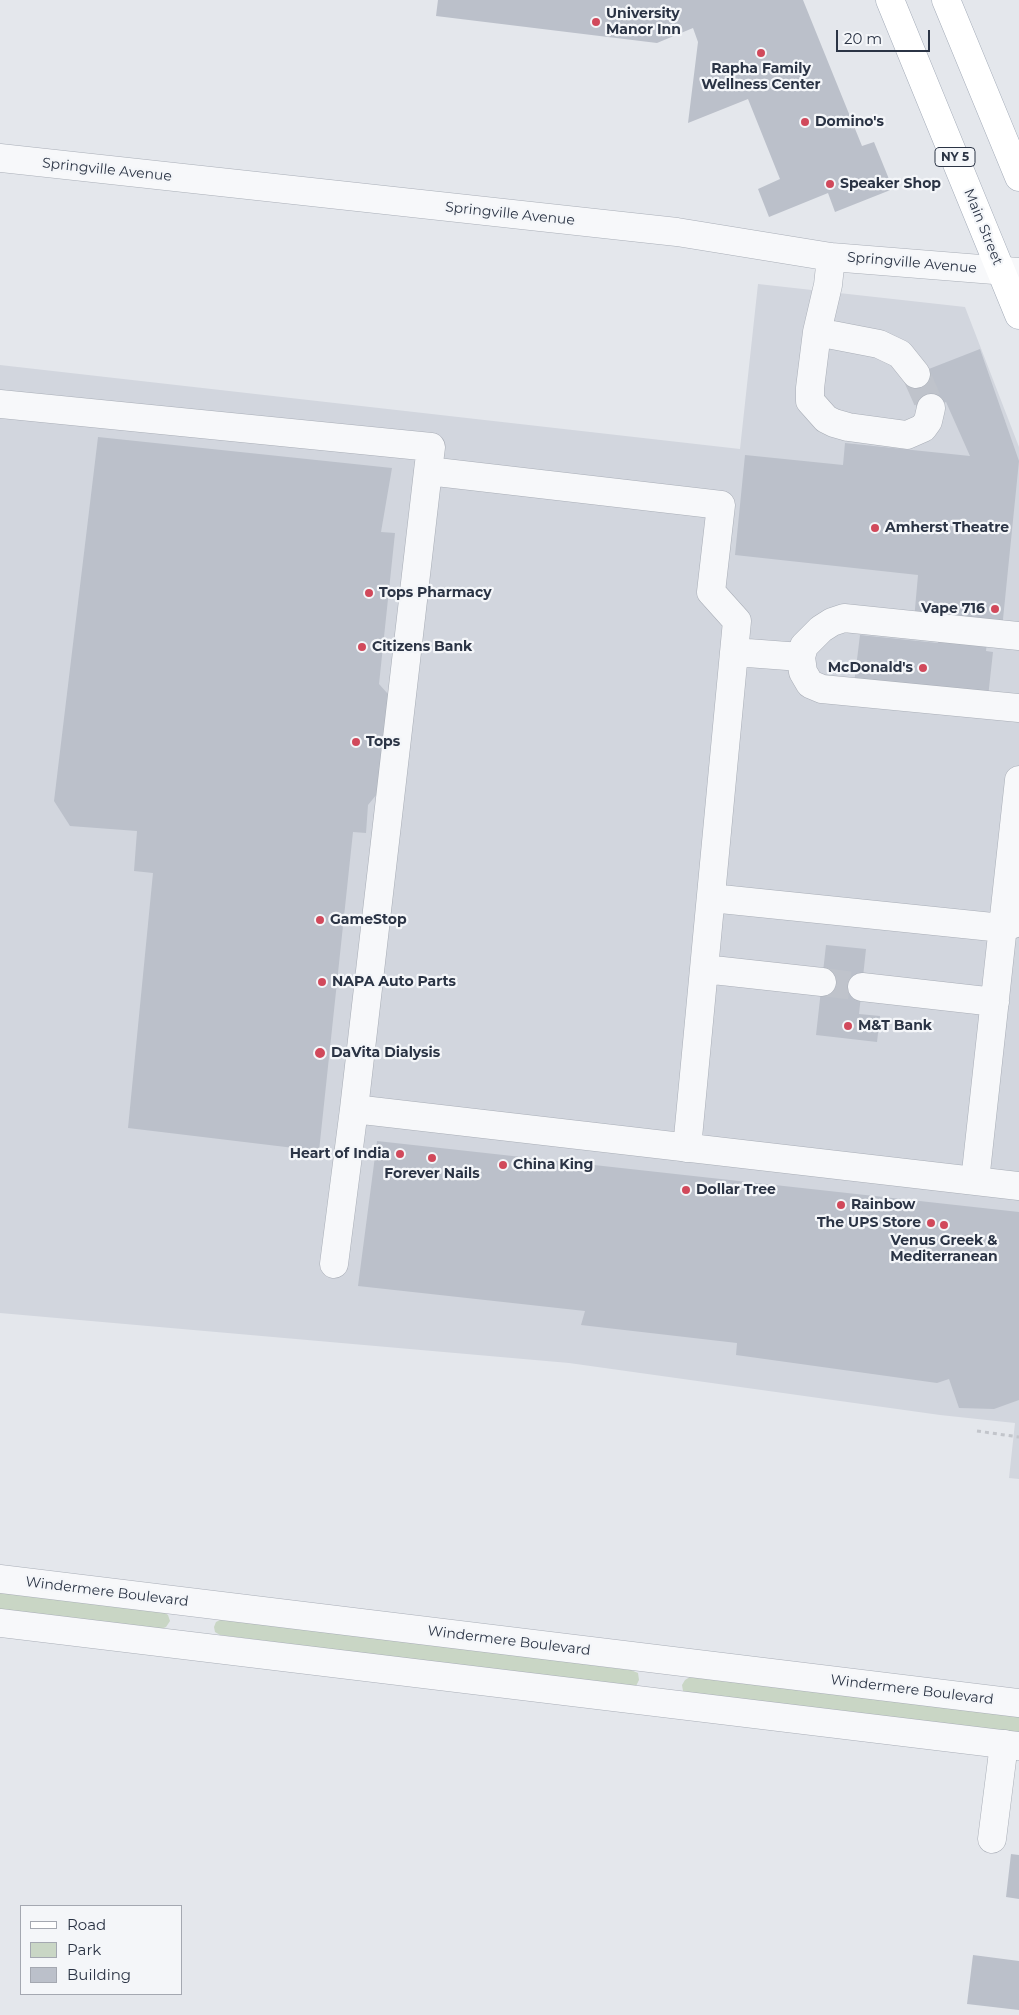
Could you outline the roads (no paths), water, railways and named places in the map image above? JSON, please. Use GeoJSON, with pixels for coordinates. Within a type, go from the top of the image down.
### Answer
{"type":"FeatureCollection","features":[{"type":"Feature","properties":{"kind":"main road","name":"Main Street"},"geometry":{"type":"LineString","coordinates":[[890,0],[1010,271],[1019,315]]}},
{"type":"Feature","properties":{"kind":"main road"},"geometry":{"type":"LineString","coordinates":[[946,0],[1019,177]]}},
{"type":"Feature","properties":{"kind":"street","name":"Springville Avenue"},"geometry":{"type":"LineString","coordinates":[[0,158],[677,232],[831,257],[1010,271]]}},
{"type":"Feature","properties":{"kind":"street"},"geometry":{"type":"LineString","coordinates":[[831,257],[828,285],[816,332],[810,401],[826,418],[834,423],[848,427],[907,435],[923,428],[928,421],[931,408]]}},
{"type":"Feature","properties":{"kind":"street"},"geometry":{"type":"LineString","coordinates":[[816,332],[879,344],[900,354],[916,374]]}},
{"type":"Feature","properties":{"kind":"street"},"geometry":{"type":"LineString","coordinates":[[0,404],[431,447],[354,1109],[334,1264]]}},
{"type":"Feature","properties":{"kind":"street"},"geometry":{"type":"LineString","coordinates":[[428,471],[721,505],[711,592],[737,621],[687,1148]]}},
{"type":"Feature","properties":{"kind":"street"},"geometry":{"type":"LineString","coordinates":[[1019,636],[844,618],[832,622],[821,629],[804,646],[801,657],[803,672],[810,684],[822,689],[1019,708]]}},
{"type":"Feature","properties":{"kind":"street"},"geometry":{"type":"LineString","coordinates":[[734,652],[801,657]]}},
{"type":"Feature","properties":{"kind":"street"},"geometry":{"type":"LineString","coordinates":[[975,1181],[995,1002],[1011,925],[1019,780]]}},
{"type":"Feature","properties":{"kind":"street"},"geometry":{"type":"LineString","coordinates":[[711,898],[1011,925]]}},
{"type":"Feature","properties":{"kind":"street"},"geometry":{"type":"LineString","coordinates":[[1011,925],[1019,961]]}},
{"type":"Feature","properties":{"kind":"street"},"geometry":{"type":"LineString","coordinates":[[704,969],[822,982]]}},
{"type":"Feature","properties":{"kind":"street"},"geometry":{"type":"LineString","coordinates":[[862,987],[995,1002]]}},
{"type":"Feature","properties":{"kind":"street"},"geometry":{"type":"LineString","coordinates":[[354,1109],[1019,1186]]}},
{"type":"Feature","properties":{"kind":"street","name":"Windermere Boulevard"},"geometry":{"type":"LineString","coordinates":[[0,1579],[1019,1703]]}},
{"type":"Feature","properties":{"kind":"street"},"geometry":{"type":"LineString","coordinates":[[192,1646],[197,1603]]}},
{"type":"Feature","properties":{"kind":"street"},"geometry":{"type":"LineString","coordinates":[[0,1622],[1012,1745],[992,1839]]}},
{"type":"Feature","properties":{"kind":"street"},"geometry":{"type":"LineString","coordinates":[[660,1703],[665,1660]]}},
{"type":"Feature","properties":{"kind":"tunnel"},"geometry":{"type":"LineString","coordinates":[[916,374],[931,408]]}},
{"type":"Feature","properties":{"kind":"tunnel"},"geometry":{"type":"LineString","coordinates":[[822,982],[862,987]]}},
{"type":"Feature","properties":{"kind":"place","name":"University Manor Inn"},"geometry":{"type":"Point","coordinates":[596,22]}},
{"type":"Feature","properties":{"kind":"place","name":"Rapha Family Wellness Center"},"geometry":{"type":"Point","coordinates":[761,53]}},
{"type":"Feature","properties":{"kind":"place","name":"Domino's"},"geometry":{"type":"Point","coordinates":[805,122]}},
{"type":"Feature","properties":{"kind":"place","name":"Speaker Shop"},"geometry":{"type":"Point","coordinates":[830,184]}},
{"type":"Feature","properties":{"kind":"place","name":"Amherst Theatre"},"geometry":{"type":"Point","coordinates":[875,528]}},
{"type":"Feature","properties":{"kind":"place","name":"Tops Pharmacy"},"geometry":{"type":"Point","coordinates":[369,593]}},
{"type":"Feature","properties":{"kind":"place","name":"Vape 716"},"geometry":{"type":"Point","coordinates":[995,609]}},
{"type":"Feature","properties":{"kind":"place","name":"Citizens Bank"},"geometry":{"type":"Point","coordinates":[362,647]}},
{"type":"Feature","properties":{"kind":"place","name":"McDonald's"},"geometry":{"type":"Point","coordinates":[923,668]}},
{"type":"Feature","properties":{"kind":"place","name":"Tops"},"geometry":{"type":"Point","coordinates":[356,742]}},
{"type":"Feature","properties":{"kind":"place","name":"GameStop"},"geometry":{"type":"Point","coordinates":[320,920]}},
{"type":"Feature","properties":{"kind":"place","name":"NAPA Auto Parts"},"geometry":{"type":"Point","coordinates":[322,982]}},
{"type":"Feature","properties":{"kind":"place","name":"M&T Bank"},"geometry":{"type":"Point","coordinates":[848,1026]}},
{"type":"Feature","properties":{"kind":"place","name":"DaVita Dialysis"},"geometry":{"type":"Point","coordinates":[320,1053]}},
{"type":"Feature","properties":{"kind":"place","name":"Heart of India"},"geometry":{"type":"Point","coordinates":[400,1154]}},
{"type":"Feature","properties":{"kind":"place","name":"Forever Nails"},"geometry":{"type":"Point","coordinates":[432,1158]}},
{"type":"Feature","properties":{"kind":"place","name":"China King"},"geometry":{"type":"Point","coordinates":[503,1165]}},
{"type":"Feature","properties":{"kind":"place","name":"Dollar Tree"},"geometry":{"type":"Point","coordinates":[686,1190]}},
{"type":"Feature","properties":{"kind":"place","name":"Rainbow"},"geometry":{"type":"Point","coordinates":[841,1205]}},
{"type":"Feature","properties":{"kind":"place","name":"The UPS Store"},"geometry":{"type":"Point","coordinates":[931,1223]}},
{"type":"Feature","properties":{"kind":"place","name":"Venus Greek & Mediterranean"},"geometry":{"type":"Point","coordinates":[944,1225]}}]}
